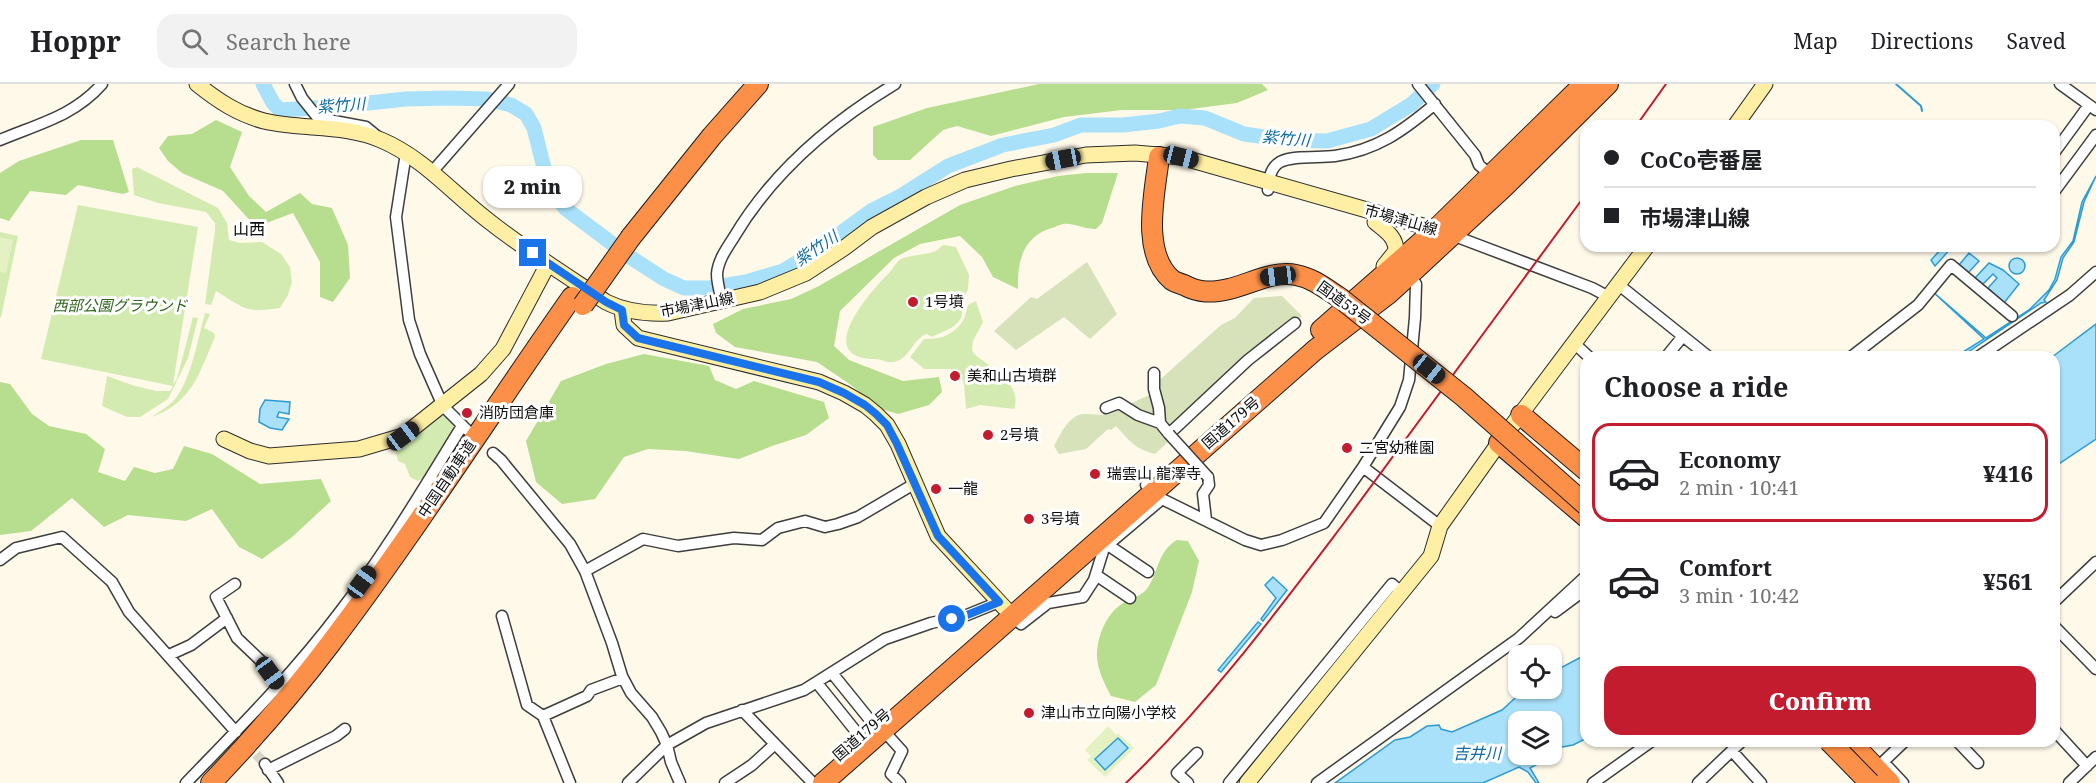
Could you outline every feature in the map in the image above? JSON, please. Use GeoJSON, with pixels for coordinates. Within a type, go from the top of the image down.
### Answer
{"type":"FeatureCollection","features":[{"type":"Feature","properties":{"kind":"highway","name":"中国自動車道"},"geometry":{"type":"LineString","coordinates":[[211,783],[282,704],[329,645],[578,301],[674,161],[740,84]]}},
{"type":"Feature","properties":{"kind":"highway","name":"中国自動車道"},"geometry":{"type":"LineString","coordinates":[[626,233],[758,84]]}},
{"type":"Feature","properties":{"kind":"highway","name":"国道179号"},"geometry":{"type":"LineString","coordinates":[[1498,181],[1584,84]]}},
{"type":"Feature","properties":{"kind":"highway","name":"国道179号"},"geometry":{"type":"LineString","coordinates":[[814,782],[870,728],[1006,610],[1154,492],[1315,350],[1438,234],[1608,84]]}},
{"type":"Feature","properties":{"kind":"highway","name":"国道53号"},"geometry":{"type":"LineString","coordinates":[[1160,156],[1152,210],[1152,234],[1157,258],[1172,279],[1198,292],[1227,289],[1263,278],[1293,274],[1310,279],[1340,298],[1464,397],[1580,500]]}},
{"type":"Feature","properties":{"kind":"highway","name":"国道179号"},"geometry":{"type":"LineString","coordinates":[[1154,492],[1361,294],[1403,268],[1438,234]]}},
{"type":"Feature","properties":{"kind":"highway","name":"中国自動車道"},"geometry":{"type":"LineString","coordinates":[[229,783],[290,714],[385,591],[578,301]]}},
{"type":"Feature","properties":{"kind":"highway"},"geometry":{"type":"LineString","coordinates":[[1521,414],[1580,465]]}},
{"type":"Feature","properties":{"kind":"highway"},"geometry":{"type":"LineString","coordinates":[[1499,443],[1580,512]]}},
{"type":"Feature","properties":{"kind":"highway"},"geometry":{"type":"LineString","coordinates":[[1837,747],[1870,783]]}},
{"type":"Feature","properties":{"kind":"highway"},"geometry":{"type":"LineString","coordinates":[[1856,747],[1890,783]]}},
{"type":"Feature","properties":{"kind":"street"},"geometry":{"type":"LineString","coordinates":[[0,140],[69,112],[102,84]]}},
{"type":"Feature","properties":{"kind":"street","name":"市場津山線"},"geometry":{"type":"LineString","coordinates":[[197,84],[219,102],[244,114],[266,121],[332,128],[380,140],[406,153],[489,221],[606,302],[622,310],[652,314],[668,313],[721,297],[760,292],[806,273],[880,222],[926,197],[965,180],[1086,155],[1135,153],[1181,157],[1376,222],[1438,234]]}},
{"type":"Feature","properties":{"kind":"street"},"geometry":{"type":"LineString","coordinates":[[295,84],[302,98],[318,118],[366,127],[375,132],[380,140]]}},
{"type":"Feature","properties":{"kind":"street"},"geometry":{"type":"LineString","coordinates":[[432,172],[509,84]]}},
{"type":"Feature","properties":{"kind":"street"},"geometry":{"type":"LineString","coordinates":[[721,297],[717,274],[721,259],[749,212],[789,165],[868,100],[895,84]]}},
{"type":"Feature","properties":{"kind":"street"},"geometry":{"type":"LineString","coordinates":[[1418,84],[1474,154],[1479,165],[1498,181]]}},
{"type":"Feature","properties":{"kind":"street"},"geometry":{"type":"LineString","coordinates":[[1738,120],[1765,84]]}},
{"type":"Feature","properties":{"kind":"street"},"geometry":{"type":"LineString","coordinates":[[2060,146],[2092,108],[2063,85]]}},
{"type":"Feature","properties":{"kind":"street"},"geometry":{"type":"LineString","coordinates":[[1268,186],[1272,169],[1286,159],[1334,156],[1374,146],[1394,136],[1432,100]]}},
{"type":"Feature","properties":{"kind":"street"},"geometry":{"type":"LineString","coordinates":[[2060,184],[2096,135]]}},
{"type":"Feature","properties":{"kind":"street"},"geometry":{"type":"LineString","coordinates":[[186,783],[280,686],[339,613],[385,550],[465,428],[443,406],[420,354],[409,320],[396,217],[406,153]]}},
{"type":"Feature","properties":{"kind":"street","name":"市場津山線"},"geometry":{"type":"LineString","coordinates":[[1268,186],[1438,234]]}},
{"type":"Feature","properties":{"kind":"street"},"geometry":{"type":"LineString","coordinates":[[1361,294],[1373,275],[1396,252],[1394,238],[1376,222]]}},
{"type":"Feature","properties":{"kind":"street"},"geometry":{"type":"LineString","coordinates":[[1438,234],[1592,288],[1614,291],[1683,336],[1702,351]]}},
{"type":"Feature","properties":{"kind":"street"},"geometry":{"type":"LineString","coordinates":[[1229,783],[1243,780],[1324,677],[1431,556],[1440,526],[1499,443],[1643,252]]}},
{"type":"Feature","properties":{"kind":"street"},"geometry":{"type":"LineString","coordinates":[[224,439],[250,451],[269,456],[359,448],[403,436],[481,374],[503,349],[548,264]]}},
{"type":"Feature","properties":{"kind":"street"},"geometry":{"type":"LineString","coordinates":[[1859,351],[1918,305],[1951,265],[2012,316]]}},
{"type":"Feature","properties":{"kind":"street"},"geometry":{"type":"LineString","coordinates":[[622,310],[624,325],[638,338],[819,382],[865,405],[887,425],[938,536],[1021,624],[1048,603],[1083,597],[1096,575],[1104,548],[1154,492],[1245,540],[1262,545],[1282,540],[1324,523],[1363,467],[1400,407],[1409,380],[1416,284],[1403,268]]}},
{"type":"Feature","properties":{"kind":"street"},"geometry":{"type":"LineString","coordinates":[[1987,351],[2070,295],[2096,272]]}},
{"type":"Feature","properties":{"kind":"street"},"geometry":{"type":"LineString","coordinates":[[1170,434],[1248,360],[1295,323]]}},
{"type":"Feature","properties":{"kind":"street"},"geometry":{"type":"LineString","coordinates":[[1671,351],[1683,336]]}},
{"type":"Feature","properties":{"kind":"street"},"geometry":{"type":"LineString","coordinates":[[1574,344],[1582,351]]}},
{"type":"Feature","properties":{"kind":"street"},"geometry":{"type":"LineString","coordinates":[[1154,373],[1154,389],[1160,423]]}},
{"type":"Feature","properties":{"kind":"street"},"geometry":{"type":"LineString","coordinates":[[1106,408],[1119,402],[1138,415],[1160,423],[1170,434],[1208,477],[1209,485],[1203,494],[1206,520]]}},
{"type":"Feature","properties":{"kind":"street"},"geometry":{"type":"LineString","coordinates":[[493,453],[570,544],[585,571],[623,678],[631,693],[652,717],[667,745],[670,762],[680,783]]}},
{"type":"Feature","properties":{"kind":"street"},"geometry":{"type":"LineString","coordinates":[[1363,467],[1440,526]]}},
{"type":"Feature","properties":{"kind":"street"},"geometry":{"type":"LineString","coordinates":[[585,571],[643,539],[678,546],[734,538],[762,540],[778,528],[805,521],[825,527],[838,524],[858,517],[914,484]]}},
{"type":"Feature","properties":{"kind":"street"},"geometry":{"type":"LineString","coordinates":[[0,560],[16,548],[62,537],[112,582],[129,612],[236,732]]}},
{"type":"Feature","properties":{"kind":"street"},"geometry":{"type":"LineString","coordinates":[[1108,545],[1148,572]]}},
{"type":"Feature","properties":{"kind":"street"},"geometry":{"type":"LineString","coordinates":[[2060,596],[2096,562]]}},
{"type":"Feature","properties":{"kind":"street"},"geometry":{"type":"LineString","coordinates":[[1096,575],[1130,598]]}},
{"type":"Feature","properties":{"kind":"street"},"geometry":{"type":"LineString","coordinates":[[1317,783],[1504,649],[1544,616],[1580,582]]}},
{"type":"Feature","properties":{"kind":"street"},"geometry":{"type":"LineString","coordinates":[[235,584],[216,597],[237,638],[260,660],[280,686]]}},
{"type":"Feature","properties":{"kind":"street"},"geometry":{"type":"LineString","coordinates":[[1544,616],[1557,611],[1580,594]]}},
{"type":"Feature","properties":{"kind":"street"},"geometry":{"type":"LineString","coordinates":[[628,783],[667,745],[706,723],[804,690],[885,639],[931,622],[1006,610]]}},
{"type":"Feature","properties":{"kind":"street"},"geometry":{"type":"LineString","coordinates":[[502,616],[527,705],[543,716],[570,783]]}},
{"type":"Feature","properties":{"kind":"street"},"geometry":{"type":"LineString","coordinates":[[169,655],[191,645],[226,618]]}},
{"type":"Feature","properties":{"kind":"street"},"geometry":{"type":"LineString","coordinates":[[2060,632],[2096,669]]}},
{"type":"Feature","properties":{"kind":"street"},"geometry":{"type":"LineString","coordinates":[[832,674],[870,728]]}},
{"type":"Feature","properties":{"kind":"street"},"geometry":{"type":"LineString","coordinates":[[543,716],[587,696],[591,690],[623,678]]}},
{"type":"Feature","properties":{"kind":"street"},"geometry":{"type":"LineString","coordinates":[[817,683],[870,728],[903,751],[891,774],[900,783]]}},
{"type":"Feature","properties":{"kind":"street"},"geometry":{"type":"LineString","coordinates":[[742,711],[814,782]]}},
{"type":"Feature","properties":{"kind":"street"},"geometry":{"type":"LineString","coordinates":[[278,783],[266,767],[336,736],[345,729]]}},
{"type":"Feature","properties":{"kind":"street"},"geometry":{"type":"LineString","coordinates":[[2060,737],[2087,766]]}},
{"type":"Feature","properties":{"kind":"street"},"geometry":{"type":"LineString","coordinates":[[725,783],[752,765],[775,744]]}},
{"type":"Feature","properties":{"kind":"street"},"geometry":{"type":"LineString","coordinates":[[1593,783],[1644,747]]}},
{"type":"Feature","properties":{"kind":"street"},"geometry":{"type":"LineString","coordinates":[[1698,783],[1736,747]]}},
{"type":"Feature","properties":{"kind":"street"},"geometry":{"type":"LineString","coordinates":[[1836,747],[1861,783]]}},
{"type":"Feature","properties":{"kind":"street"},"geometry":{"type":"LineString","coordinates":[[1869,747],[1903,783]]}},
{"type":"Feature","properties":{"kind":"street"},"geometry":{"type":"LineString","coordinates":[[1883,762],[1899,747]]}},
{"type":"Feature","properties":{"kind":"street"},"geometry":{"type":"LineString","coordinates":[[1963,747],[1978,763]]}},
{"type":"Feature","properties":{"kind":"street"},"geometry":{"type":"LineString","coordinates":[[1732,751],[1761,783]]}},
{"type":"Feature","properties":{"kind":"street"},"geometry":{"type":"LineString","coordinates":[[1188,783],[1177,773],[1197,753]]}},
{"type":"Feature","properties":{"kind":"street"},"geometry":{"type":"LineString","coordinates":[[2069,783],[2096,757]]}},
{"type":"Feature","properties":{"kind":"green space"},"geometry":{"type":"Polygon","coordinates":[[[1039,84],[1262,84],[1268,90],[1237,103],[1183,110],[1122,110],[1064,117],[991,136],[957,126],[943,130],[910,160],[878,160],[873,155],[873,127],[927,108],[1039,84]]]}},
{"type":"Feature","properties":{"kind":"green space"},"geometry":{"type":"Polygon","coordinates":[[[216,120],[242,132],[230,167],[249,196],[266,212],[300,193],[312,204],[332,208],[348,245],[350,278],[333,302],[320,297],[320,262],[293,213],[256,227],[223,191],[182,173],[168,161],[159,148],[168,136],[192,134],[216,120]]]}},
{"type":"Feature","properties":{"kind":"green space"},"geometry":{"type":"Polygon","coordinates":[[[81,140],[113,140],[129,192],[123,194],[78,185],[66,195],[30,191],[9,221],[0,218],[0,173],[19,161],[81,140]]]}},
{"type":"Feature","properties":{"kind":"green space"},"geometry":{"type":"Polygon","coordinates":[[[137,167],[218,208],[227,223],[229,240],[240,243],[262,242],[281,254],[290,267],[292,282],[288,295],[280,308],[252,310],[216,291],[211,305],[205,304],[215,223],[206,212],[158,203],[134,195],[132,169],[137,167]]]}},
{"type":"Feature","properties":{"kind":"green space"},"geometry":{"type":"Polygon","coordinates":[[[1118,173],[1102,223],[1096,229],[1063,224],[1036,236],[1029,242],[1021,258],[1018,289],[993,277],[982,257],[960,236],[920,244],[894,258],[840,311],[834,346],[849,360],[903,381],[939,377],[942,392],[929,405],[898,414],[878,408],[851,385],[817,362],[735,347],[716,333],[713,324],[743,309],[791,299],[817,287],[960,205],[1015,186],[1058,176],[1118,173]]]}},
{"type":"Feature","properties":{"kind":"green space","name":"西部公園グラウンド"},"geometry":{"type":"Polygon","coordinates":[[[78,205],[198,227],[173,384],[177,379],[193,317],[198,318],[188,358],[168,399],[140,417],[127,417],[102,406],[107,376],[156,391],[170,391],[173,386],[41,359],[78,205]]]}},
{"type":"Feature","properties":{"kind":"green space"},"geometry":{"type":"Polygon","coordinates":[[[0,232],[18,236],[1,317],[0,317],[0,232]]]}},
{"type":"Feature","properties":{"kind":"green space"},"geometry":{"type":"Polygon","coordinates":[[[0,237],[13,240],[6,273],[0,272],[0,237]]]}},
{"type":"Feature","properties":{"kind":"green space"},"geometry":{"type":"Polygon","coordinates":[[[944,245],[956,247],[969,275],[968,289],[963,301],[965,303],[958,322],[932,337],[927,334],[922,337],[899,360],[888,362],[857,356],[848,348],[846,337],[859,309],[901,259],[935,251],[944,245]]]}},
{"type":"Feature","properties":{"kind":"green space"},"geometry":{"type":"Polygon","coordinates":[[[1087,262],[1117,314],[1090,339],[1064,317],[1016,350],[994,331],[1031,297],[1037,299],[1087,262]]]}},
{"type":"Feature","properties":{"kind":"green space"},"geometry":{"type":"Polygon","coordinates":[[[1282,296],[1302,316],[1169,431],[1163,423],[1155,384],[1221,325],[1235,318],[1254,298],[1282,296]]]}},
{"type":"Feature","properties":{"kind":"green space"},"geometry":{"type":"Polygon","coordinates":[[[976,301],[983,322],[973,341],[972,350],[1010,384],[1016,400],[1014,409],[980,405],[966,409],[964,384],[960,373],[950,369],[924,369],[910,357],[924,339],[935,339],[956,329],[964,319],[968,305],[976,301]]]}},
{"type":"Feature","properties":{"kind":"green space"},"geometry":{"type":"Polygon","coordinates":[[[205,313],[210,314],[204,328],[214,333],[215,337],[199,374],[186,395],[166,411],[152,417],[175,399],[185,382],[205,313]]]}},
{"type":"Feature","properties":{"kind":"green space"},"geometry":{"type":"Polygon","coordinates":[[[644,354],[709,366],[715,380],[736,389],[754,381],[824,402],[829,418],[806,435],[739,459],[685,451],[648,449],[624,457],[595,499],[562,504],[536,482],[526,441],[561,381],[606,364],[644,354]]]}},
{"type":"Feature","properties":{"kind":"green space"},"geometry":{"type":"Polygon","coordinates":[[[0,382],[10,384],[32,414],[49,426],[86,434],[105,449],[98,472],[125,481],[134,467],[155,473],[173,469],[184,446],[212,454],[260,484],[321,479],[331,501],[291,538],[262,559],[239,547],[212,509],[186,521],[128,515],[104,527],[72,498],[31,531],[0,535],[0,382]]]}},
{"type":"Feature","properties":{"kind":"green space","name":"瑞雲山 龍澤寺"},"geometry":{"type":"Polygon","coordinates":[[[1151,394],[1156,418],[1139,413],[1130,404],[1151,394]]]}},
{"type":"Feature","properties":{"kind":"green space"},"geometry":{"type":"Polygon","coordinates":[[[1121,408],[1157,425],[1170,440],[1155,454],[1138,447],[1116,426],[1111,430],[1108,429],[1086,449],[1059,454],[1054,446],[1073,418],[1083,414],[1105,414],[1121,408]]]}},
{"type":"Feature","properties":{"kind":"green space"},"geometry":{"type":"Polygon","coordinates":[[[441,416],[446,416],[456,424],[456,428],[423,478],[418,481],[410,477],[405,464],[398,461],[395,448],[417,436],[441,416]]]}},
{"type":"Feature","properties":{"kind":"green space"},"geometry":{"type":"Polygon","coordinates":[[[1177,540],[1188,541],[1199,561],[1192,592],[1156,685],[1135,702],[1111,696],[1098,663],[1097,652],[1101,632],[1117,608],[1146,590],[1161,557],[1177,540]]]}},
{"type":"Feature","properties":{"kind":"green space"},"geometry":{"type":"Polygon","coordinates":[[[1108,726],[1134,748],[1105,777],[1087,760],[1091,756],[1085,750],[1108,726]]]}},
{"type":"Feature","properties":{"kind":"water"},"geometry":{"type":"Polygon","coordinates":[[[2096,176],[2084,202],[2074,242],[2063,258],[2057,280],[2044,300],[2046,302],[2041,303],[1969,351],[1965,351],[1984,339],[1932,291],[1986,338],[2029,310],[2049,290],[2055,279],[2061,257],[2073,241],[2082,202],[2096,176]]]}},
{"type":"Feature","properties":{"kind":"water"},"geometry":{"type":"Polygon","coordinates":[[[1938,252],[1948,252],[1935,266],[1931,260],[1938,252]]]}},
{"type":"Feature","properties":{"kind":"water"},"geometry":{"type":"Polygon","coordinates":[[[1969,253],[1979,261],[1968,273],[1959,265],[1969,253]]]}},
{"type":"Feature","properties":{"kind":"water"},"geometry":{"type":"Polygon","coordinates":[[[2017,258],[2023,260],[2025,266],[2023,272],[2017,274],[2011,272],[2009,266],[2011,260],[2017,258]]]}},
{"type":"Feature","properties":{"kind":"water"},"geometry":{"type":"Polygon","coordinates":[[[1989,263],[2003,270],[2019,284],[2004,303],[1988,288],[1997,278],[1993,274],[1983,284],[1975,278],[1989,263]]]}},
{"type":"Feature","properties":{"kind":"water"},"geometry":{"type":"Polygon","coordinates":[[[2096,324],[2096,439],[2060,463],[2060,351],[2096,324]]]}},
{"type":"Feature","properties":{"kind":"water"},"geometry":{"type":"Polygon","coordinates":[[[265,400],[290,402],[289,414],[279,412],[277,417],[289,419],[282,430],[270,428],[259,422],[260,409],[265,400]]]}},
{"type":"Feature","properties":{"kind":"water"},"geometry":{"type":"Polygon","coordinates":[[[1273,577],[1287,590],[1263,621],[1261,619],[1276,598],[1265,585],[1273,577]]]}},
{"type":"Feature","properties":{"kind":"water"},"geometry":{"type":"Polygon","coordinates":[[[1258,622],[1261,624],[1221,672],[1218,670],[1258,622]]]}},
{"type":"Feature","properties":{"kind":"water","name":"吉井川"},"geometry":{"type":"Polygon","coordinates":[[[1580,658],[1580,742],[1562,747],[1562,711],[1508,711],[1508,765],[1536,765],[1530,768],[1539,783],[1536,783],[1528,772],[1519,767],[1483,783],[1335,783],[1395,740],[1410,737],[1427,726],[1439,725],[1441,729],[1452,732],[1502,710],[1514,699],[1562,699],[1562,667],[1580,658]]]}},
{"type":"Feature","properties":{"kind":"water"},"geometry":{"type":"Polygon","coordinates":[[[1118,738],[1128,748],[1105,770],[1095,759],[1118,738]]]}},
{"type":"Feature","properties":{"kind":"waterway","name":"紫竹川"},"geometry":{"type":"LineString","coordinates":[[263,84],[273,103],[280,110],[406,99],[449,98],[487,99],[511,105],[526,114],[534,128],[546,176],[555,195],[566,209],[630,257],[664,279],[684,288],[709,288],[746,282],[783,271],[816,251],[871,211],[899,197],[948,166],[1003,145],[1054,135],[1081,125],[1123,125],[1180,116],[1205,118],[1244,134],[1286,140],[1327,141],[1371,129],[1412,104],[1433,84]]}},
{"type":"Feature","properties":{"kind":"waterway"},"geometry":{"type":"LineString","coordinates":[[1896,84],[1921,106],[1922,111]]}},
{"type":"Feature","properties":{"kind":"tunnel"},"geometry":{"type":"LineString","coordinates":[[236,732],[265,764]]}},
{"type":"Feature","properties":{"kind":"railway"},"geometry":{"type":"LineString","coordinates":[[1640,120],[1666,84]]}},
{"type":"Feature","properties":{"kind":"railway"},"geometry":{"type":"LineString","coordinates":[[1126,783],[1185,722],[1266,624],[1344,523],[1580,202]]}},
{"type":"Feature","properties":{"kind":"place","name":"1号墳"},"geometry":{"type":"Point","coordinates":[913,302]}},
{"type":"Feature","properties":{"kind":"place","name":"美和山古墳群"},"geometry":{"type":"Point","coordinates":[955,376]}},
{"type":"Feature","properties":{"kind":"place","name":"消防団倉庫"},"geometry":{"type":"Point","coordinates":[467,413]}},
{"type":"Feature","properties":{"kind":"place","name":"2号墳"},"geometry":{"type":"Point","coordinates":[988,435]}},
{"type":"Feature","properties":{"kind":"place","name":"二宮幼稚園"},"geometry":{"type":"Point","coordinates":[1347,448]}},
{"type":"Feature","properties":{"kind":"place","name":"瑞雲山 龍澤寺"},"geometry":{"type":"Point","coordinates":[1095,474]}},
{"type":"Feature","properties":{"kind":"place","name":"一龍"},"geometry":{"type":"Point","coordinates":[936,489]}},
{"type":"Feature","properties":{"kind":"place","name":"3号墳"},"geometry":{"type":"Point","coordinates":[1029,519]}},
{"type":"Feature","properties":{"kind":"place","name":"津山市立向陽小学校"},"geometry":{"type":"Point","coordinates":[1029,713]}},
{"type":"Feature","properties":{"kind":"district","name":"山西"},"geometry":{"type":"Point","coordinates":[249,229]}},
{"type":"Feature","properties":{"kind":"route"},"geometry":{"type":"LineString","coordinates":[[533,253],[606,302],[622,310],[624,325],[638,338],[819,382],[844,393],[876,414],[887,425],[897,444],[938,536],[999,602],[952,619]]}}]}
